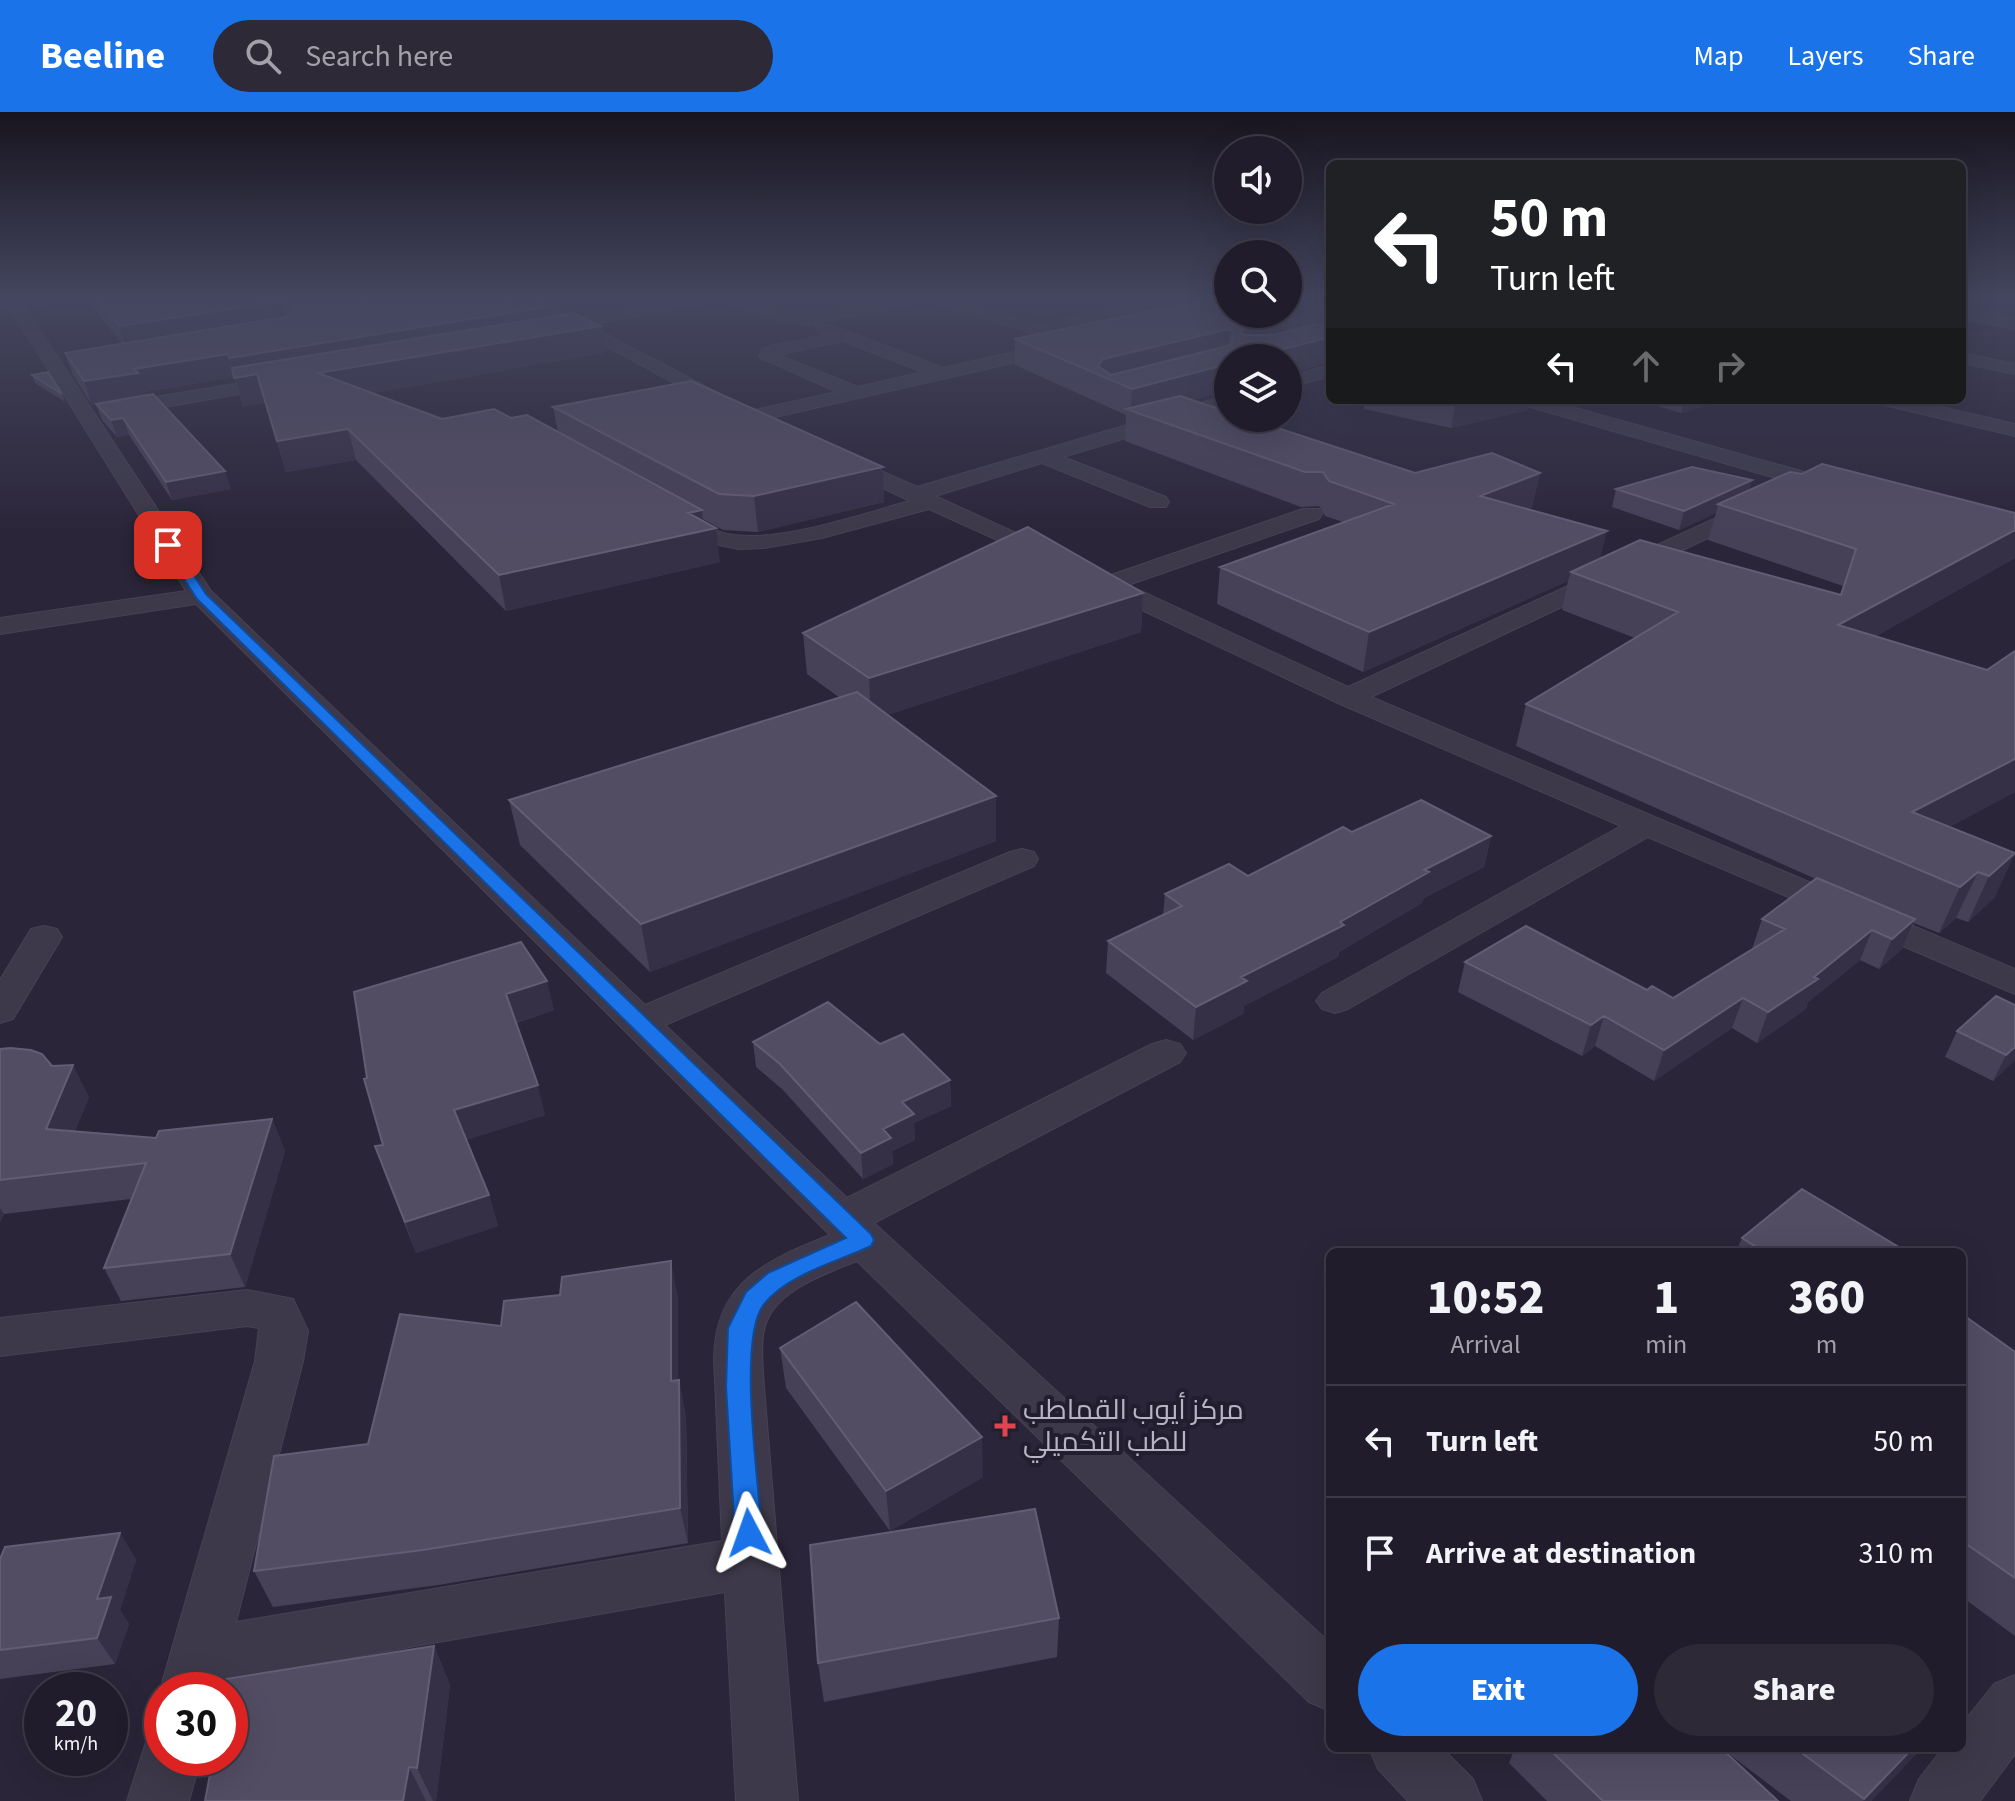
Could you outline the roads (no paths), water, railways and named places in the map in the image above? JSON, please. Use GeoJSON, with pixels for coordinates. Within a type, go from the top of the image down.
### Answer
{"type":"FeatureCollection","features":[{"type":"Feature","properties":{"kind":"street"},"geometry":{"type":"LineString","coordinates":[[66,375],[83,415],[202,596],[852,1230],[1326,1678]]}},
{"type":"Feature","properties":{"kind":"street"},"geometry":{"type":"LineString","coordinates":[[663,375],[777,430]]}},
{"type":"Feature","properties":{"kind":"street"},"geometry":{"type":"LineString","coordinates":[[812,375],[857,393]]}},
{"type":"Feature","properties":{"kind":"street"},"geometry":{"type":"LineString","coordinates":[[749,417],[939,375]]}},
{"type":"Feature","properties":{"kind":"street"},"geometry":{"type":"LineString","coordinates":[[83,415],[303,378]]}},
{"type":"Feature","properties":{"kind":"street"},"geometry":{"type":"LineString","coordinates":[[684,405],[714,400]]}},
{"type":"Feature","properties":{"kind":"street"},"geometry":{"type":"LineString","coordinates":[[1541,404],[1855,493]]}},
{"type":"Feature","properties":{"kind":"street"},"geometry":{"type":"LineString","coordinates":[[1904,404],[2015,430]]}},
{"type":"Feature","properties":{"kind":"street"},"geometry":{"type":"LineString","coordinates":[[659,507],[716,539],[746,544],[776,541],[1214,405]]}},
{"type":"Feature","properties":{"kind":"street"},"geometry":{"type":"LineString","coordinates":[[818,450],[1348,697],[2015,983]]}},
{"type":"Feature","properties":{"kind":"street"},"geometry":{"type":"LineString","coordinates":[[1042,456],[1158,502]]}},
{"type":"Feature","properties":{"kind":"street"},"geometry":{"type":"LineString","coordinates":[[1348,697],[1811,480]]}},
{"type":"Feature","properties":{"kind":"street"},"geometry":{"type":"LineString","coordinates":[[1108,584],[1311,514]]}},
{"type":"Feature","properties":{"kind":"street"},"geometry":{"type":"LineString","coordinates":[[0,626],[202,596]]}},
{"type":"Feature","properties":{"kind":"street"},"geometry":{"type":"LineString","coordinates":[[1335,1001],[1646,825]]}},
{"type":"Feature","properties":{"kind":"street"},"geometry":{"type":"LineString","coordinates":[[638,1022],[1022,859]]}},
{"type":"Feature","properties":{"kind":"street"},"geometry":{"type":"LineString","coordinates":[[0,1011],[44,937]]}},
{"type":"Feature","properties":{"kind":"street"},"geometry":{"type":"LineString","coordinates":[[767,1801],[739,1387],[740,1328],[754,1299],[776,1279],[852,1230],[1166,1053]]}},
{"type":"Feature","properties":{"kind":"street"},"geometry":{"type":"LineString","coordinates":[[0,1337],[247,1308],[276,1312],[284,1331],[279,1361],[193,1672]]}},
{"type":"Feature","properties":{"kind":"street"},"geometry":{"type":"LineString","coordinates":[[198,1672],[751,1562]]}},
{"type":"Feature","properties":{"kind":"street"},"geometry":{"type":"LineString","coordinates":[[1941,1801],[2015,1705]]}},
{"type":"Feature","properties":{"kind":"street"},"geometry":{"type":"LineString","coordinates":[[1403,1752],[1451,1801]]}},
{"type":"Feature","properties":{"kind":"street"},"geometry":{"type":"LineString","coordinates":[[158,1801],[165,1776]]}},
{"type":"Feature","properties":{"kind":"place","name":"مركز أيوب القماطب للطب التكميلي"},"geometry":{"type":"Point","coordinates":[1005,1426]}}]}
